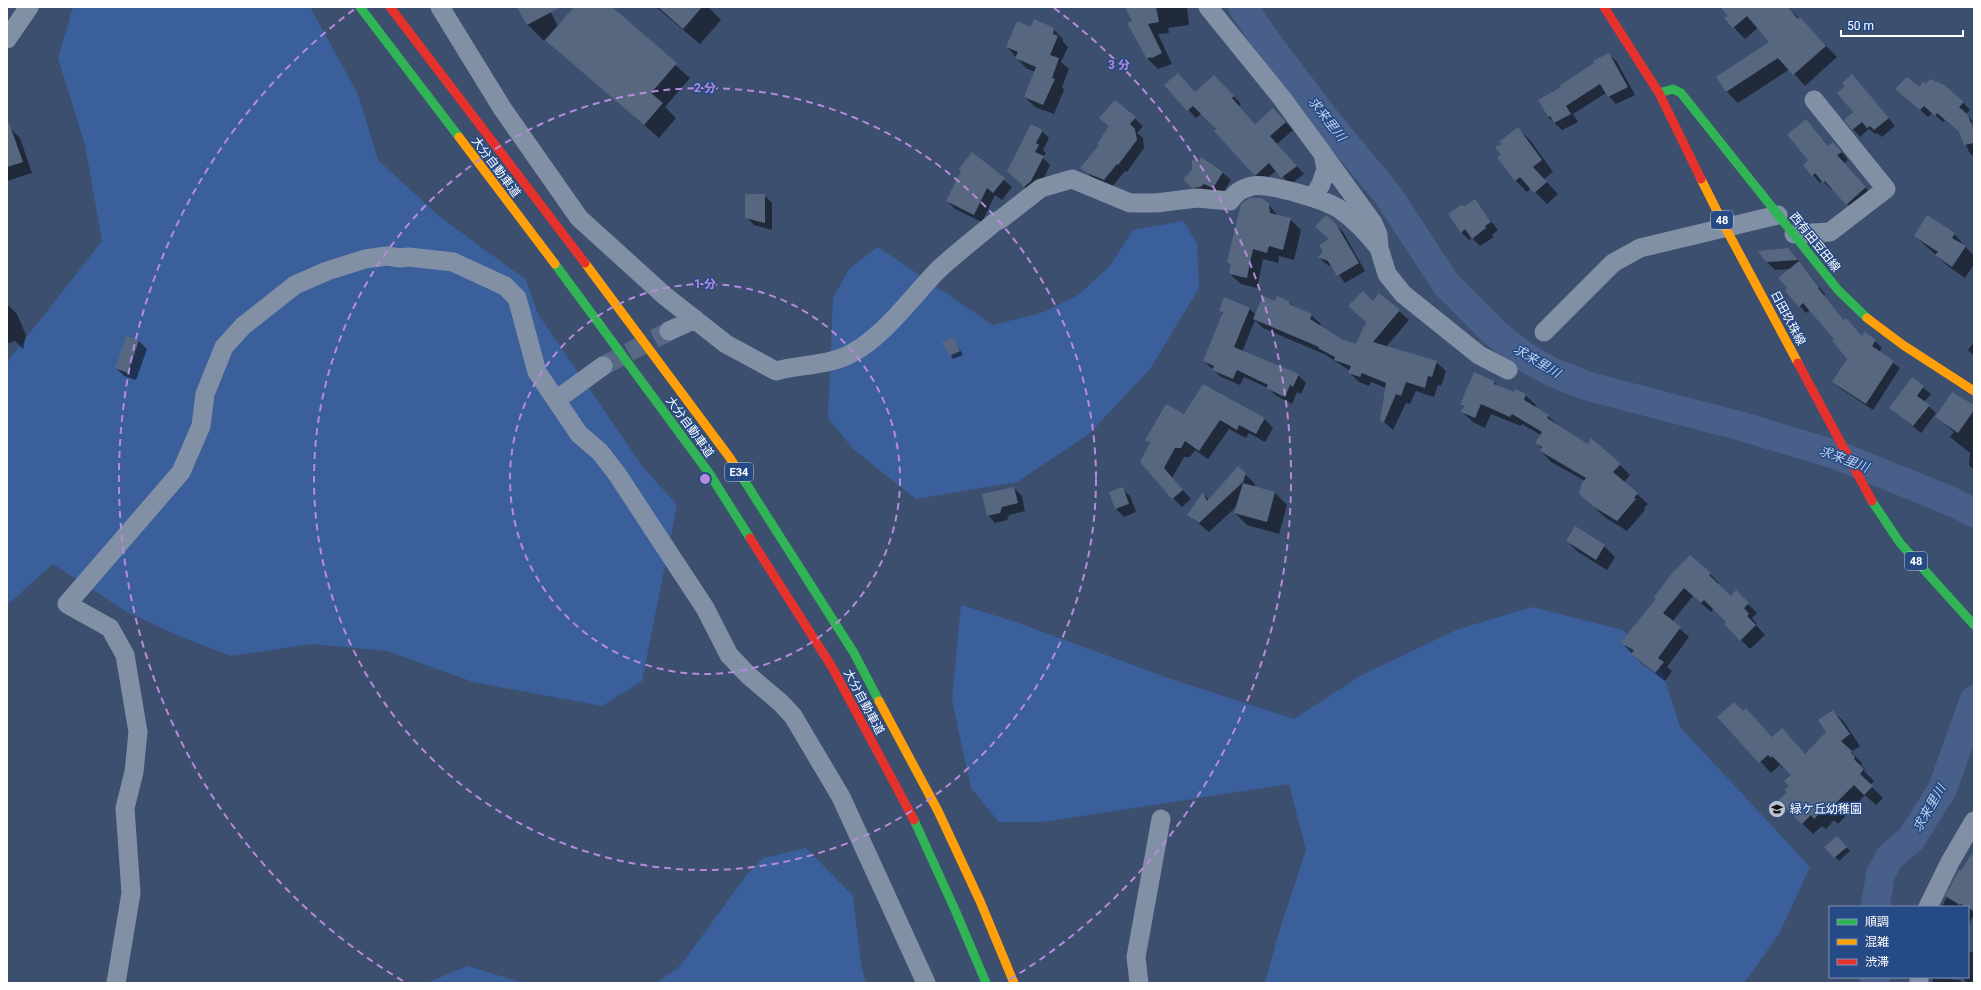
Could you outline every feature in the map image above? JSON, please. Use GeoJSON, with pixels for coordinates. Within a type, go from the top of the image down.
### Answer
{"type":"FeatureCollection","features":[{"type":"Feature","properties":{"kind":"main road","name":"大分自動車道"},"geometry":{"type":"LineString","coordinates":[[360,7],[607,332],[714,480],[836,674],[914,821],[956,912],[986,983]]}},
{"type":"Feature","properties":{"kind":"main road","name":"大分自動車道"},"geometry":{"type":"LineString","coordinates":[[390,7],[627,318],[738,472],[854,653],[938,811],[980,901],[1014,983]]}},
{"type":"Feature","properties":{"kind":"main road","name":"日田玖珠線"},"geometry":{"type":"LineString","coordinates":[[1604,7],[1659,93],[1725,228],[1837,434],[1865,491],[1900,543],[1974,625]]}},
{"type":"Feature","properties":{"kind":"main road","name":"西有田豆田線"},"geometry":{"type":"LineString","coordinates":[[1659,93],[1673,89],[1681,92],[1778,215],[1855,308],[1876,325],[1974,391]]}},
{"type":"Feature","properties":{"kind":"street"},"geometry":{"type":"LineString","coordinates":[[7,39],[29,7]]}},
{"type":"Feature","properties":{"kind":"street"},"geometry":{"type":"LineString","coordinates":[[440,7],[502,108],[579,218],[639,273],[726,344],[776,371],[797,365],[831,362],[853,353],[886,327],[938,271],[995,222],[1001,220],[1041,188],[1072,179],[1130,203],[1156,204],[1197,198],[1230,201],[1236,191],[1253,186],[1279,189],[1313,197],[1341,210],[1363,230],[1379,248]]}},
{"type":"Feature","properties":{"kind":"street"},"geometry":{"type":"LineString","coordinates":[[1208,7],[1282,97],[1373,223],[1378,235],[1379,248],[1388,274],[1403,294],[1479,355],[1508,370]]}},
{"type":"Feature","properties":{"kind":"street"},"geometry":{"type":"LineString","coordinates":[[1794,234],[1830,232],[1886,189],[1814,100]]}},
{"type":"Feature","properties":{"kind":"street"},"geometry":{"type":"LineString","coordinates":[[1313,197],[1321,184],[1326,169],[1323,154]]}},
{"type":"Feature","properties":{"kind":"street"},"geometry":{"type":"LineString","coordinates":[[1544,332],[1613,263],[1640,248],[1778,215]]}},
{"type":"Feature","properties":{"kind":"street"},"geometry":{"type":"LineString","coordinates":[[116,983],[131,893],[125,808],[134,772],[138,732],[125,655],[110,628],[67,604],[181,472],[201,426],[205,394],[224,347],[243,326],[295,285],[327,271],[365,259],[387,256],[453,262],[505,286],[517,298],[537,372],[579,434],[600,452],[617,474],[705,608],[729,655],[748,675],[781,703],[793,716],[841,796],[926,983]]}},
{"type":"Feature","properties":{"kind":"street"},"geometry":{"type":"LineString","coordinates":[[669,331],[695,319]]}},
{"type":"Feature","properties":{"kind":"street"},"geometry":{"type":"LineString","coordinates":[[556,400],[603,366]]}},
{"type":"Feature","properties":{"kind":"street"},"geometry":{"type":"LineString","coordinates":[[1139,983],[1136,957],[1162,819]]}},
{"type":"Feature","properties":{"kind":"street"},"geometry":{"type":"LineString","coordinates":[[1928,906],[1950,862],[1974,821]]}},
{"type":"Feature","properties":{"kind":"shaded area"},"geometry":{"type":"Polygon","coordinates":[[[73,7],[310,7],[358,94],[378,160],[439,216],[526,280],[538,314],[643,467],[677,505],[642,681],[602,706],[473,682],[387,651],[312,644],[231,656],[181,637],[127,612],[53,564],[7,605],[7,362],[102,241],[85,145],[58,58],[73,7]]]}},
{"type":"Feature","properties":{"kind":"shaded area"},"geometry":{"type":"Polygon","coordinates":[[[1183,221],[1197,243],[1199,288],[1150,369],[1089,434],[1017,482],[916,499],[853,449],[828,418],[833,298],[849,269],[878,247],[993,325],[1044,312],[1078,295],[1110,266],[1133,230],[1183,221]]]}},
{"type":"Feature","properties":{"kind":"shaded area"},"geometry":{"type":"Polygon","coordinates":[[[961,605],[1013,621],[1168,678],[1294,719],[1360,676],[1456,630],[1532,607],[1623,630],[1662,671],[1680,727],[1810,867],[1779,934],[1744,983],[1265,983],[1279,932],[1306,850],[1289,784],[1043,822],[999,822],[971,788],[952,700],[961,605]]]}},
{"type":"Feature","properties":{"kind":"shaded area"},"geometry":{"type":"Polygon","coordinates":[[[806,848],[853,896],[861,964],[866,983],[657,983],[680,966],[746,876],[763,858],[806,848]]]}},
{"type":"Feature","properties":{"kind":"shaded area"},"geometry":{"type":"Polygon","coordinates":[[[468,966],[523,983],[426,983],[468,966]]]}},
{"type":"Feature","properties":{"kind":"building"},"geometry":{"type":"Polygon","coordinates":[[[517,7],[561,7],[527,25],[517,7]]]}},
{"type":"Feature","properties":{"kind":"building"},"geometry":{"type":"Polygon","coordinates":[[[574,7],[612,7],[677,63],[651,93],[663,103],[644,125],[545,40],[574,7]]]}},
{"type":"Feature","properties":{"kind":"building"},"geometry":{"type":"Polygon","coordinates":[[[658,7],[702,7],[683,29],[658,7]]]}},
{"type":"Feature","properties":{"kind":"building"},"geometry":{"type":"Polygon","coordinates":[[[1125,7],[1156,7],[1159,22],[1148,24],[1162,53],[1147,59],[1127,23],[1132,21],[1125,7]]]}},
{"type":"Feature","properties":{"kind":"building"},"geometry":{"type":"Polygon","coordinates":[[[1720,7],[1788,7],[1798,19],[1800,17],[1826,46],[1793,75],[1778,58],[1726,92],[1716,77],[1769,42],[1747,16],[1733,28],[1724,18],[1728,16],[1720,7]]]}},
{"type":"Feature","properties":{"kind":"building"},"geometry":{"type":"Polygon","coordinates":[[[1034,19],[1054,28],[1053,34],[1058,36],[1050,55],[1059,58],[1052,78],[1055,79],[1043,105],[1024,97],[1036,67],[1015,58],[1018,52],[1006,47],[1017,21],[1031,27],[1034,19]]]}},
{"type":"Feature","properties":{"kind":"building"},"geometry":{"type":"Polygon","coordinates":[[[1609,53],[1628,87],[1608,97],[1600,84],[1566,106],[1571,114],[1554,123],[1550,116],[1548,117],[1538,100],[1561,87],[1560,85],[1594,63],[1593,61],[1609,53]]]}},
{"type":"Feature","properties":{"kind":"building"},"geometry":{"type":"Polygon","coordinates":[[[1178,73],[1195,92],[1214,75],[1234,96],[1232,98],[1255,124],[1273,108],[1286,122],[1270,136],[1297,166],[1281,178],[1269,163],[1256,175],[1254,175],[1214,131],[1216,129],[1193,106],[1187,111],[1164,85],[1178,73]]]}},
{"type":"Feature","properties":{"kind":"building"},"geometry":{"type":"Polygon","coordinates":[[[1852,74],[1889,118],[1874,130],[1870,126],[1867,128],[1862,122],[1852,130],[1844,120],[1853,112],[1837,93],[1845,86],[1842,83],[1852,74]]]}},
{"type":"Feature","properties":{"kind":"building"},"geometry":{"type":"Polygon","coordinates":[[[1907,77],[1919,87],[1923,82],[1926,84],[1930,79],[1944,85],[1964,102],[1959,107],[1967,114],[1974,130],[1974,143],[1964,145],[1959,132],[1937,113],[1935,116],[1924,106],[1920,110],[1895,89],[1907,77]]]}},
{"type":"Feature","properties":{"kind":"building"},"geometry":{"type":"Polygon","coordinates":[[[1115,100],[1136,117],[1130,124],[1135,129],[1137,140],[1118,165],[1117,164],[1104,180],[1087,173],[1080,168],[1099,145],[1097,144],[1109,126],[1099,118],[1115,100]]]}},
{"type":"Feature","properties":{"kind":"building"},"geometry":{"type":"Polygon","coordinates":[[[1806,119],[1828,146],[1833,142],[1842,152],[1837,155],[1866,187],[1846,205],[1825,181],[1823,183],[1815,173],[1812,176],[1803,165],[1808,160],[1789,137],[1788,134],[1806,119]]]}},
{"type":"Feature","properties":{"kind":"building"},"geometry":{"type":"Polygon","coordinates":[[[7,123],[9,123],[23,162],[7,167],[7,123]]]}},
{"type":"Feature","properties":{"kind":"building"},"geometry":{"type":"Polygon","coordinates":[[[1031,124],[1043,130],[1036,143],[1039,145],[1035,152],[1044,156],[1031,181],[1024,187],[1007,171],[1031,124]]]}},
{"type":"Feature","properties":{"kind":"building"},"geometry":{"type":"Polygon","coordinates":[[[1518,127],[1542,160],[1533,167],[1547,182],[1534,193],[1520,177],[1515,181],[1497,157],[1501,155],[1495,147],[1502,144],[1499,142],[1518,127]]]}},
{"type":"Feature","properties":{"kind":"building"},"geometry":{"type":"Polygon","coordinates":[[[972,152],[1005,178],[993,193],[987,188],[974,215],[946,201],[961,171],[959,169],[972,152]]]}},
{"type":"Feature","properties":{"kind":"building"},"geometry":{"type":"Polygon","coordinates":[[[1201,157],[1223,172],[1213,188],[1204,184],[1200,187],[1192,188],[1183,179],[1192,170],[1192,160],[1199,161],[1201,157]]]}},
{"type":"Feature","properties":{"kind":"building"},"geometry":{"type":"Polygon","coordinates":[[[745,194],[765,194],[765,223],[745,218],[745,194]]]}},
{"type":"Feature","properties":{"kind":"building"},"geometry":{"type":"Polygon","coordinates":[[[1249,198],[1261,198],[1269,203],[1270,213],[1291,218],[1283,250],[1269,246],[1267,253],[1253,249],[1247,278],[1229,274],[1231,264],[1227,262],[1241,204],[1249,198]]]}},
{"type":"Feature","properties":{"kind":"building"},"geometry":{"type":"Polygon","coordinates":[[[1475,199],[1491,222],[1472,239],[1465,229],[1461,233],[1448,214],[1461,205],[1465,206],[1475,199]]]}},
{"type":"Feature","properties":{"kind":"building"},"geometry":{"type":"Polygon","coordinates":[[[1326,215],[1336,224],[1359,263],[1337,276],[1328,261],[1317,257],[1323,252],[1319,245],[1329,239],[1315,227],[1326,215]]]}},
{"type":"Feature","properties":{"kind":"building"},"geometry":{"type":"Polygon","coordinates":[[[1927,215],[1955,233],[1952,238],[1966,246],[1952,267],[1935,255],[1938,252],[1914,236],[1927,215]]]}},
{"type":"Feature","properties":{"kind":"building"},"geometry":{"type":"Polygon","coordinates":[[[1788,248],[1798,260],[1766,262],[1758,251],[1788,248]]]}},
{"type":"Feature","properties":{"kind":"building"},"geometry":{"type":"Polygon","coordinates":[[[1799,261],[1819,287],[1818,288],[1844,320],[1846,318],[1862,336],[1865,332],[1876,340],[1872,346],[1894,361],[1866,404],[1832,382],[1847,359],[1832,340],[1834,339],[1803,303],[1799,307],[1785,291],[1787,288],[1778,278],[1799,261]]]}},
{"type":"Feature","properties":{"kind":"building"},"geometry":{"type":"Polygon","coordinates":[[[1363,291],[1373,301],[1379,293],[1400,310],[1373,342],[1437,361],[1432,377],[1428,376],[1425,388],[1406,382],[1401,396],[1396,394],[1384,422],[1380,421],[1386,383],[1362,373],[1360,377],[1348,373],[1351,366],[1334,360],[1335,357],[1318,348],[1319,347],[1253,319],[1263,296],[1275,301],[1277,296],[1290,302],[1289,304],[1312,314],[1310,319],[1342,339],[1356,344],[1366,322],[1348,306],[1363,291]]]}},
{"type":"Feature","properties":{"kind":"building"},"geometry":{"type":"Polygon","coordinates":[[[1224,297],[1250,308],[1234,347],[1299,374],[1293,387],[1290,385],[1285,397],[1266,388],[1268,385],[1237,370],[1233,379],[1212,370],[1214,366],[1203,361],[1223,312],[1219,311],[1224,297]]]}},
{"type":"Feature","properties":{"kind":"building"},"geometry":{"type":"Polygon","coordinates":[[[126,336],[139,340],[128,373],[115,368],[126,336]]]}},
{"type":"Feature","properties":{"kind":"building"},"geometry":{"type":"Polygon","coordinates":[[[954,337],[960,351],[949,356],[942,342],[954,337]]]}},
{"type":"Feature","properties":{"kind":"building"},"geometry":{"type":"Polygon","coordinates":[[[1474,372],[1494,381],[1494,384],[1514,392],[1515,389],[1526,394],[1524,400],[1549,415],[1547,418],[1588,444],[1591,438],[1621,464],[1613,472],[1638,493],[1634,498],[1636,499],[1617,521],[1594,507],[1579,494],[1582,483],[1586,478],[1540,451],[1542,447],[1535,443],[1542,432],[1512,414],[1510,417],[1481,404],[1475,418],[1461,412],[1464,406],[1460,405],[1474,372]]]}},
{"type":"Feature","properties":{"kind":"building"},"geometry":{"type":"Polygon","coordinates":[[[1912,377],[1924,386],[1917,396],[1930,405],[1913,426],[1889,408],[1912,377]]]}},
{"type":"Feature","properties":{"kind":"building"},"geometry":{"type":"Polygon","coordinates":[[[1203,384],[1265,418],[1256,434],[1239,425],[1237,430],[1220,420],[1199,451],[1185,441],[1181,448],[1175,448],[1164,468],[1183,490],[1172,499],[1140,462],[1150,443],[1145,440],[1166,404],[1184,414],[1203,384]]]}},
{"type":"Feature","properties":{"kind":"building"},"geometry":{"type":"Polygon","coordinates":[[[1952,392],[1974,405],[1974,410],[1958,433],[1935,417],[1952,392]]]}},
{"type":"Feature","properties":{"kind":"building"},"geometry":{"type":"Polygon","coordinates":[[[1238,466],[1246,473],[1243,482],[1199,523],[1187,515],[1203,492],[1207,501],[1238,466]]]}},
{"type":"Feature","properties":{"kind":"building"},"geometry":{"type":"Polygon","coordinates":[[[1243,483],[1275,492],[1267,522],[1234,513],[1243,483]]]}},
{"type":"Feature","properties":{"kind":"building"},"geometry":{"type":"Polygon","coordinates":[[[1014,487],[1018,503],[1002,507],[1000,513],[987,516],[982,494],[1014,487]]]}},
{"type":"Feature","properties":{"kind":"building"},"geometry":{"type":"Polygon","coordinates":[[[1123,487],[1129,504],[1115,509],[1109,492],[1123,487]]]}},
{"type":"Feature","properties":{"kind":"building"},"geometry":{"type":"Polygon","coordinates":[[[1575,526],[1605,545],[1596,560],[1566,541],[1575,526]]]}},
{"type":"Feature","properties":{"kind":"building"},"geometry":{"type":"Polygon","coordinates":[[[1690,555],[1711,573],[1709,575],[1731,596],[1736,590],[1749,603],[1744,608],[1749,614],[1747,616],[1756,625],[1740,641],[1724,624],[1726,622],[1704,600],[1701,603],[1684,588],[1663,613],[1681,627],[1658,658],[1664,662],[1655,673],[1631,654],[1634,650],[1620,643],[1656,599],[1654,597],[1673,572],[1690,555]]]}},
{"type":"Feature","properties":{"kind":"building"},"geometry":{"type":"Polygon","coordinates":[[[1734,702],[1743,711],[1746,708],[1772,737],[1782,728],[1805,754],[1826,732],[1818,720],[1833,710],[1850,734],[1841,741],[1852,751],[1851,753],[1855,757],[1854,759],[1864,769],[1860,774],[1873,786],[1864,795],[1854,785],[1826,813],[1823,810],[1814,819],[1811,815],[1802,824],[1778,801],[1787,792],[1784,790],[1789,786],[1784,781],[1791,775],[1772,756],[1771,758],[1768,755],[1759,763],[1717,717],[1734,702]]]}},
{"type":"Feature","properties":{"kind":"building"},"geometry":{"type":"Polygon","coordinates":[[[1837,836],[1847,847],[1834,858],[1824,847],[1837,836]]]}},
{"type":"Feature","properties":{"kind":"building"},"geometry":{"type":"Polygon","coordinates":[[[1974,850],[1974,912],[1969,906],[1960,905],[1945,896],[1959,870],[1961,871],[1974,850]]]}},
{"type":"Feature","properties":{"kind":"waterway","name":"求来里川"},"geometry":{"type":"LineString","coordinates":[[1243,7],[1264,38],[1329,124],[1388,195],[1446,284],[1495,333],[1525,357],[1552,372],[1587,386],[1740,426],[1837,455],[1955,503],[1974,513]]}},
{"type":"Feature","properties":{"kind":"waterway","name":"求来里川"},"geometry":{"type":"LineString","coordinates":[[1875,906],[1881,873],[1890,857],[1911,839],[1942,790],[1974,700]]}},
{"type":"Feature","properties":{"kind":"waterway","name":"求来里川"},"geometry":{"type":"LineString","coordinates":[[1875,978],[1875,983]]}},
{"type":"Feature","properties":{"kind":"tunnel"},"geometry":{"type":"LineString","coordinates":[[603,366],[669,331]]}},
{"type":"Feature","properties":{"kind":"traffic: fast"},"geometry":{"type":"LineString","coordinates":[[360,7],[459,137]]}},
{"type":"Feature","properties":{"kind":"traffic: fast"},"geometry":{"type":"LineString","coordinates":[[1659,93],[1673,89],[1681,93],[1838,290],[1867,318]]}},
{"type":"Feature","properties":{"kind":"traffic: fast"},"geometry":{"type":"LineString","coordinates":[[555,264],[709,473],[750,538]]}},
{"type":"Feature","properties":{"kind":"traffic: fast"},"geometry":{"type":"LineString","coordinates":[[742,477],[854,653],[879,701]]}},
{"type":"Feature","properties":{"kind":"traffic: fast"},"geometry":{"type":"LineString","coordinates":[[1872,501],[1900,543],[1974,625]]}},
{"type":"Feature","properties":{"kind":"traffic: fast"},"geometry":{"type":"LineString","coordinates":[[914,820],[956,912],[986,983]]}},
{"type":"Feature","properties":{"kind":"traffic: slow"},"geometry":{"type":"LineString","coordinates":[[459,137],[555,264]]}},
{"type":"Feature","properties":{"kind":"traffic: slow"},"geometry":{"type":"LineString","coordinates":[[1701,179],[1798,363]]}},
{"type":"Feature","properties":{"kind":"traffic: slow"},"geometry":{"type":"LineString","coordinates":[[585,263],[730,458],[742,477]]}},
{"type":"Feature","properties":{"kind":"traffic: slow"},"geometry":{"type":"LineString","coordinates":[[1867,318],[1903,345],[1974,391]]}},
{"type":"Feature","properties":{"kind":"traffic: slow"},"geometry":{"type":"LineString","coordinates":[[879,701],[938,811],[980,901],[1014,983]]}},
{"type":"Feature","properties":{"kind":"traffic: jam"},"geometry":{"type":"LineString","coordinates":[[390,7],[585,263]]}},
{"type":"Feature","properties":{"kind":"traffic: jam"},"geometry":{"type":"LineString","coordinates":[[1604,7],[1659,93],[1701,179]]}},
{"type":"Feature","properties":{"kind":"traffic: jam"},"geometry":{"type":"LineString","coordinates":[[1798,363],[1872,501]]}},
{"type":"Feature","properties":{"kind":"traffic: jam"},"geometry":{"type":"LineString","coordinates":[[750,538],[832,667],[914,820]]}},
{"type":"Feature","properties":{"kind":"place","name":"緑ケ丘幼稚園"},"geometry":{"type":"Point","coordinates":[1777,809]}}]}
